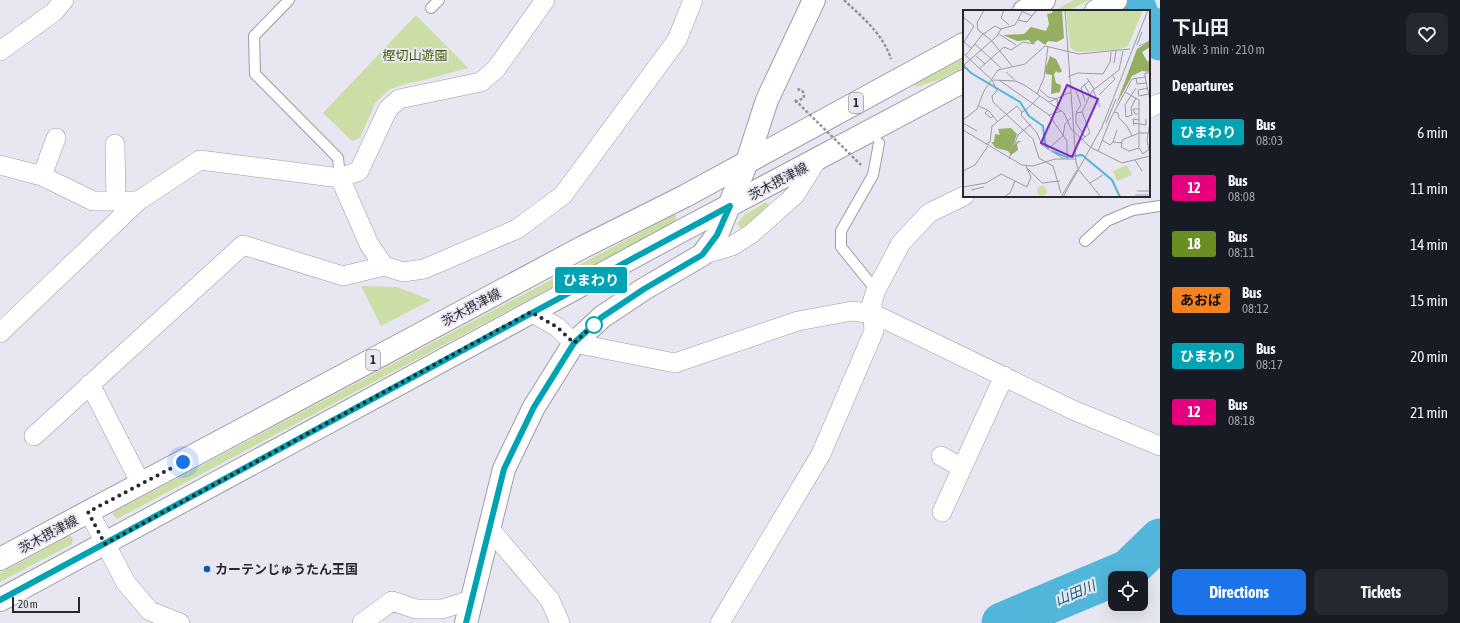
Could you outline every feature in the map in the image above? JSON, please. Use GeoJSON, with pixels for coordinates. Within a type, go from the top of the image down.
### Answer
{"type":"FeatureCollection","features":[{"type":"Feature","properties":{"kind":"main road"},"geometry":{"type":"LineString","coordinates":[[466,623],[507,462],[534,407],[574,343],[602,317],[644,289],[702,255],[717,235],[747,162],[767,100],[814,0]]}},
{"type":"Feature","properties":{"kind":"main road"},"geometry":{"type":"LineString","coordinates":[[1026,10],[1044,0]]}},
{"type":"Feature","properties":{"kind":"main road"},"geometry":{"type":"LineString","coordinates":[[1098,10],[1116,0]]}},
{"type":"Feature","properties":{"kind":"main road","name":"茨木摂津線"},"geometry":{"type":"LineString","coordinates":[[0,559],[583,247],[747,162],[963,45]]}},
{"type":"Feature","properties":{"kind":"main road","name":"茨木摂津線"},"geometry":{"type":"LineString","coordinates":[[0,600],[531,312],[963,82]]}},
{"type":"Feature","properties":{"kind":"street"},"geometry":{"type":"LineString","coordinates":[[0,333],[138,201],[200,160],[340,178],[359,171],[388,109],[399,99],[480,82],[496,69],[545,0]]}},
{"type":"Feature","properties":{"kind":"street"},"geometry":{"type":"LineString","coordinates":[[34,436],[243,245],[343,276],[384,266],[403,272],[424,269],[517,229],[563,195],[677,40],[693,0]]}},
{"type":"Feature","properties":{"kind":"street"},"geometry":{"type":"LineString","coordinates":[[0,51],[55,4]]}},
{"type":"Feature","properties":{"kind":"street"},"geometry":{"type":"LineString","coordinates":[[1150,108],[1160,103]]}},
{"type":"Feature","properties":{"kind":"street"},"geometry":{"type":"LineString","coordinates":[[42,176],[56,138]]}},
{"type":"Feature","properties":{"kind":"street"},"geometry":{"type":"LineString","coordinates":[[115,144],[116,201]]}},
{"type":"Feature","properties":{"kind":"street"},"geometry":{"type":"LineString","coordinates":[[702,255],[732,246],[751,234],[795,194],[817,160]]}},
{"type":"Feature","properties":{"kind":"street"},"geometry":{"type":"LineString","coordinates":[[3,170],[42,176],[93,201],[138,201]]}},
{"type":"Feature","properties":{"kind":"street"},"geometry":{"type":"LineString","coordinates":[[340,178],[369,244],[384,266]]}},
{"type":"Feature","properties":{"kind":"street"},"geometry":{"type":"LineString","coordinates":[[720,623],[821,454],[874,331],[874,314],[872,303],[876,290],[901,243],[929,213],[963,196]]}},
{"type":"Feature","properties":{"kind":"street"},"geometry":{"type":"LineString","coordinates":[[531,312],[557,327],[574,343],[675,363],[798,321],[852,311],[874,314],[1073,410],[1160,446]]}},
{"type":"Feature","properties":{"kind":"street"},"geometry":{"type":"LineString","coordinates":[[942,512],[1004,376]]}},
{"type":"Feature","properties":{"kind":"street"},"geometry":{"type":"LineString","coordinates":[[90,384],[141,484]]}},
{"type":"Feature","properties":{"kind":"street"},"geometry":{"type":"LineString","coordinates":[[941,456],[962,468]]}},
{"type":"Feature","properties":{"kind":"street"},"geometry":{"type":"LineString","coordinates":[[88,512],[126,583],[150,611],[180,623]]}},
{"type":"Feature","properties":{"kind":"street"},"geometry":{"type":"LineString","coordinates":[[489,528],[550,600],[560,623]]}},
{"type":"Feature","properties":{"kind":"street"},"geometry":{"type":"LineString","coordinates":[[362,623],[392,601],[416,609],[442,608],[471,600]]}},
{"type":"Feature","properties":{"kind":"lane"},"geometry":{"type":"LineString","coordinates":[[289,0],[254,36],[255,74],[338,158],[340,178]]}},
{"type":"Feature","properties":{"kind":"lane"},"geometry":{"type":"LineString","coordinates":[[431,8],[439,0]]}},
{"type":"Feature","properties":{"kind":"lane"},"geometry":{"type":"LineString","coordinates":[[876,290],[841,247],[841,231],[873,175],[879,143]]}},
{"type":"Feature","properties":{"kind":"lane"},"geometry":{"type":"LineString","coordinates":[[1086,241],[1107,221],[1133,210],[1160,206]]}},
{"type":"Feature","properties":{"kind":"path"},"geometry":{"type":"LineString","coordinates":[[844,0],[879,34],[888,48],[892,62]]}},
{"type":"Feature","properties":{"kind":"path"},"geometry":{"type":"LineString","coordinates":[[793,90],[798,88],[804,94],[804,98],[795,102]]}},
{"type":"Feature","properties":{"kind":"path"},"geometry":{"type":"LineString","coordinates":[[792,96],[861,165]]}},
{"type":"Feature","properties":{"kind":"green space"},"geometry":{"type":"Polygon","coordinates":[[[1074,0],[1089,0],[1070,10],[1055,10],[1074,0]]]}},
{"type":"Feature","properties":{"kind":"green space","name":"樫切山遊園"},"geometry":{"type":"Polygon","coordinates":[[[416,15],[468,68],[390,89],[375,103],[360,138],[352,141],[323,113],[416,15]]]}},
{"type":"Feature","properties":{"kind":"green space"},"geometry":{"type":"Polygon","coordinates":[[[963,59],[963,68],[941,79],[917,87],[915,84],[963,59]]]}},
{"type":"Feature","properties":{"kind":"green space"},"geometry":{"type":"Polygon","coordinates":[[[766,202],[770,207],[743,230],[737,224],[744,215],[766,202]]]}},
{"type":"Feature","properties":{"kind":"green space"},"geometry":{"type":"Polygon","coordinates":[[[675,215],[676,219],[674,222],[117,519],[113,515],[114,512],[675,215]]]}},
{"type":"Feature","properties":{"kind":"green space"},"geometry":{"type":"Polygon","coordinates":[[[361,286],[397,287],[431,300],[381,326],[361,286]]]}},
{"type":"Feature","properties":{"kind":"green space"},"geometry":{"type":"Polygon","coordinates":[[[69,536],[73,537],[72,544],[0,582],[0,573],[69,536]]]}},
{"type":"Feature","properties":{"kind":"waterway","name":"山田川"},"geometry":{"type":"LineString","coordinates":[[1129,0],[1136,10]]}},
{"type":"Feature","properties":{"kind":"waterway","name":"山田川"},"geometry":{"type":"LineString","coordinates":[[1150,27],[1160,40]]}},
{"type":"Feature","properties":{"kind":"waterway","name":"山田川"},"geometry":{"type":"LineString","coordinates":[[1002,623],[1128,570],[1160,539]]}},
{"type":"Feature","properties":{"kind":"bus line","name":"ひまわり"},"geometry":{"type":"LineString","coordinates":[[0,600],[730,206],[717,235],[702,255],[644,289],[602,317],[574,343],[534,407],[504,469],[466,623]]}},
{"type":"Feature","properties":{"kind":"place","name":"カーテンじゅうたん王国"},"geometry":{"type":"Point","coordinates":[207,569]}},
{"type":"Feature","properties":{"kind":"route"},"geometry":{"type":"LineString","coordinates":[[183,462],[88,512],[105,544],[531,312],[557,327],[574,343],[594,325]]}}]}
